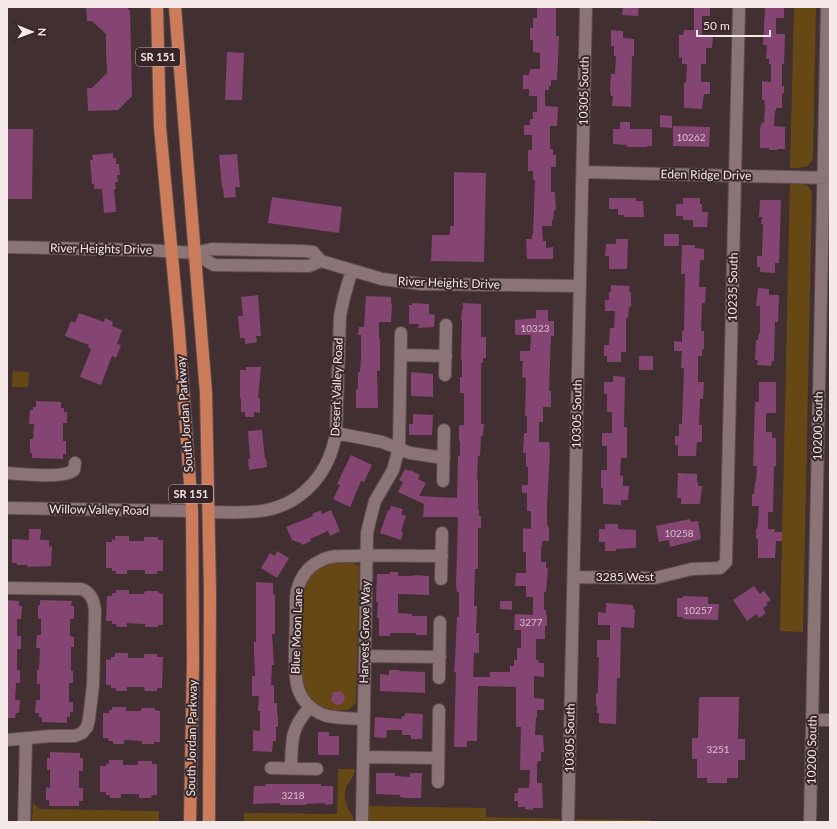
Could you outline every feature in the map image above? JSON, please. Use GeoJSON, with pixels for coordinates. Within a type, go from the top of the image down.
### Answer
{"type":"FeatureCollection","features":[{"type":"Feature","properties":{"kind":"main road","name":"South Jordan Parkway"},"geometry":{"type":"LineString","coordinates":[[157,7],[159,113],[180,339],[192,511],[193,661],[190,822]]}},
{"type":"Feature","properties":{"kind":"main road","name":"South Jordan Parkway"},"geometry":{"type":"LineString","coordinates":[[175,7],[194,253],[206,382],[210,632],[209,822]]}},
{"type":"Feature","properties":{"kind":"street","name":"10305 South"},"geometry":{"type":"LineString","coordinates":[[568,822],[586,7]]}},
{"type":"Feature","properties":{"kind":"street","name":"10235 South"},"geometry":{"type":"LineString","coordinates":[[723,565],[726,558],[739,7]]}},
{"type":"Feature","properties":{"kind":"street","name":"10200 South"},"geometry":{"type":"LineString","coordinates":[[810,822],[812,720],[824,433],[828,12]]}},
{"type":"Feature","properties":{"kind":"street","name":"Eden Ridge Drive"},"geometry":{"type":"LineString","coordinates":[[583,172],[827,178]]}},
{"type":"Feature","properties":{"kind":"street","name":"River Heights Drive"},"geometry":{"type":"LineString","coordinates":[[7,248],[148,250],[194,253],[212,249],[303,251],[313,252],[321,261],[388,280],[421,284],[580,286]]}},
{"type":"Feature","properties":{"kind":"street","name":"Desert Valley Road"},"geometry":{"type":"LineString","coordinates":[[209,512],[250,512],[267,510],[283,505],[306,490],[321,473],[332,453],[336,433],[340,316],[352,270]]}},
{"type":"Feature","properties":{"kind":"street"},"geometry":{"type":"LineString","coordinates":[[445,375],[446,325]]}},
{"type":"Feature","properties":{"kind":"street","name":"Harvest Grove Way"},"geometry":{"type":"LineString","coordinates":[[362,822],[367,533],[372,512],[380,492],[393,470],[399,448],[401,333]]}},
{"type":"Feature","properties":{"kind":"street"},"geometry":{"type":"LineString","coordinates":[[401,355],[446,356]]}},
{"type":"Feature","properties":{"kind":"street"},"geometry":{"type":"LineString","coordinates":[[443,481],[444,430]]}},
{"type":"Feature","properties":{"kind":"street"},"geometry":{"type":"LineString","coordinates":[[336,433],[382,442],[410,453],[444,458]]}},
{"type":"Feature","properties":{"kind":"street"},"geometry":{"type":"LineString","coordinates":[[7,473],[38,475],[68,473],[74,470],[75,463]]}},
{"type":"Feature","properties":{"kind":"street","name":"Willow Valley Road"},"geometry":{"type":"LineString","coordinates":[[7,508],[192,511]]}},
{"type":"Feature","properties":{"kind":"street"},"geometry":{"type":"LineString","coordinates":[[441,579],[442,534]]}},
{"type":"Feature","properties":{"kind":"street","name":"Blue Moon Lane"},"geometry":{"type":"LineString","coordinates":[[310,707],[299,692],[295,675],[296,597],[299,584],[305,573],[320,560],[332,557],[367,555],[442,556]]}},
{"type":"Feature","properties":{"kind":"street","name":"3285 West"},"geometry":{"type":"LineString","coordinates":[[574,577],[655,578],[692,569],[715,568],[723,565]]}},
{"type":"Feature","properties":{"kind":"street"},"geometry":{"type":"LineString","coordinates":[[7,588],[77,588],[84,590],[89,594],[93,599],[95,607],[94,685],[89,723],[82,733],[72,736],[50,736],[7,740]]}},
{"type":"Feature","properties":{"kind":"street"},"geometry":{"type":"LineString","coordinates":[[440,622],[440,678]]}},
{"type":"Feature","properties":{"kind":"street"},"geometry":{"type":"LineString","coordinates":[[365,656],[440,657]]}},
{"type":"Feature","properties":{"kind":"street"},"geometry":{"type":"LineString","coordinates":[[291,768],[293,735],[298,722],[310,707],[324,715],[332,717],[364,719]]}},
{"type":"Feature","properties":{"kind":"street"},"geometry":{"type":"LineString","coordinates":[[438,782],[439,710]]}},
{"type":"Feature","properties":{"kind":"street"},"geometry":{"type":"LineString","coordinates":[[812,720],[830,720]]}},
{"type":"Feature","properties":{"kind":"street"},"geometry":{"type":"LineString","coordinates":[[24,822],[26,739]]}},
{"type":"Feature","properties":{"kind":"street"},"geometry":{"type":"LineString","coordinates":[[363,757],[438,758]]}},
{"type":"Feature","properties":{"kind":"street"},"geometry":{"type":"LineString","coordinates":[[271,768],[317,769]]}},
{"type":"Feature","properties":{"kind":"shaded area"},"geometry":{"type":"Polygon","coordinates":[[[794,7],[816,7],[813,159],[809,165],[800,168],[790,168],[794,7]]]}},
{"type":"Feature","properties":{"kind":"shaded area"},"geometry":{"type":"Polygon","coordinates":[[[790,182],[807,185],[811,190],[812,195],[803,632],[780,631],[790,182]]]}},
{"type":"Feature","properties":{"kind":"shaded area"},"geometry":{"type":"Polygon","coordinates":[[[13,371],[29,372],[28,387],[12,387],[13,371]]]}},
{"type":"Feature","properties":{"kind":"shaded area"},"geometry":{"type":"Polygon","coordinates":[[[352,562],[359,566],[356,703],[348,710],[332,710],[321,707],[310,699],[302,681],[303,595],[309,576],[319,567],[332,563],[352,562]]]}},
{"type":"Feature","properties":{"kind":"shaded area"},"geometry":{"type":"Polygon","coordinates":[[[338,769],[355,769],[347,786],[345,797],[346,804],[354,822],[244,822],[244,813],[337,814],[338,769]]]}},
{"type":"Feature","properties":{"kind":"shaded area"},"geometry":{"type":"Polygon","coordinates":[[[33,803],[39,809],[159,811],[159,822],[32,822],[33,803]]]}},
{"type":"Feature","properties":{"kind":"shaded area"},"geometry":{"type":"Polygon","coordinates":[[[368,806],[486,808],[486,817],[560,819],[560,822],[368,822],[368,806]]]}},
{"type":"Feature","properties":{"kind":"shaded area"},"geometry":{"type":"Polygon","coordinates":[[[575,819],[650,820],[650,822],[575,822],[575,819]]]}},
{"type":"Feature","properties":{"kind":"building"},"geometry":{"type":"Polygon","coordinates":[[[86,7],[126,7],[130,11],[132,96],[118,110],[88,111],[87,88],[92,88],[107,73],[106,34],[92,21],[87,21],[86,7]]]}},
{"type":"Feature","properties":{"kind":"building"},"geometry":{"type":"Polygon","coordinates":[[[537,7],[556,7],[556,36],[559,36],[557,80],[551,80],[549,90],[545,90],[545,106],[558,107],[557,126],[550,126],[550,149],[553,149],[553,155],[556,155],[556,167],[551,167],[551,192],[555,192],[556,210],[554,210],[552,226],[542,226],[543,241],[546,241],[546,248],[553,247],[553,259],[527,259],[526,239],[532,239],[533,235],[535,180],[533,180],[533,171],[528,171],[528,150],[532,150],[532,135],[524,135],[524,125],[530,125],[530,119],[533,119],[533,112],[537,112],[537,96],[529,96],[529,89],[523,89],[523,75],[529,75],[530,69],[540,69],[540,53],[533,52],[533,40],[530,40],[530,28],[533,28],[533,18],[537,18],[537,7]]]}},
{"type":"Feature","properties":{"kind":"building"},"geometry":{"type":"Polygon","coordinates":[[[623,7],[639,7],[638,16],[622,15],[623,7]]]}},
{"type":"Feature","properties":{"kind":"building"},"geometry":{"type":"Polygon","coordinates":[[[694,7],[710,7],[710,16],[702,16],[702,36],[713,36],[712,48],[706,48],[706,64],[701,64],[701,82],[710,82],[710,94],[704,94],[702,109],[684,108],[684,83],[686,83],[687,64],[682,64],[682,57],[679,58],[679,35],[683,35],[684,30],[694,30],[694,7]]]}},
{"type":"Feature","properties":{"kind":"building"},"geometry":{"type":"Polygon","coordinates":[[[765,7],[784,7],[784,18],[776,18],[776,34],[785,34],[784,64],[782,64],[782,86],[784,86],[784,93],[782,93],[782,108],[776,108],[775,111],[774,126],[785,127],[785,149],[777,150],[760,148],[760,128],[762,123],[764,123],[765,106],[764,100],[762,100],[762,81],[771,82],[771,64],[769,64],[769,59],[766,59],[767,45],[763,45],[765,7]]]}},
{"type":"Feature","properties":{"kind":"building"},"geometry":{"type":"Polygon","coordinates":[[[611,30],[623,31],[623,38],[634,39],[634,56],[632,56],[631,107],[612,106],[613,96],[611,96],[610,90],[611,74],[615,74],[616,56],[614,56],[614,46],[611,46],[611,30]]]}},
{"type":"Feature","properties":{"kind":"building"},"geometry":{"type":"Polygon","coordinates":[[[227,52],[244,53],[242,100],[225,100],[227,52]]]}},
{"type":"Feature","properties":{"kind":"building"},"geometry":{"type":"Polygon","coordinates":[[[660,115],[672,116],[672,128],[660,127],[660,115]]]}},
{"type":"Feature","properties":{"kind":"building"},"geometry":{"type":"Polygon","coordinates":[[[620,122],[630,122],[630,129],[652,129],[652,146],[627,147],[627,145],[613,144],[613,129],[620,129],[620,122]]]}},
{"type":"Feature","properties":{"kind":"building"},"geometry":{"type":"Polygon","coordinates":[[[673,126],[710,127],[709,147],[673,146],[673,126]]]}},
{"type":"Feature","properties":{"kind":"building"},"geometry":{"type":"Polygon","coordinates":[[[7,129],[33,129],[32,199],[7,199],[7,129]]]}},
{"type":"Feature","properties":{"kind":"building"},"geometry":{"type":"Polygon","coordinates":[[[113,153],[113,158],[116,158],[116,164],[119,164],[120,175],[117,175],[118,182],[115,182],[116,189],[114,189],[116,212],[104,213],[102,189],[94,189],[94,184],[92,184],[90,160],[93,160],[92,155],[113,153]]]}},
{"type":"Feature","properties":{"kind":"building"},"geometry":{"type":"Polygon","coordinates":[[[237,154],[240,187],[235,187],[236,197],[224,198],[219,155],[237,154]]]}},
{"type":"Feature","properties":{"kind":"building"},"geometry":{"type":"Polygon","coordinates":[[[454,172],[486,173],[484,262],[431,261],[432,235],[450,235],[450,226],[454,226],[454,172]]]}},
{"type":"Feature","properties":{"kind":"building"},"geometry":{"type":"Polygon","coordinates":[[[272,197],[342,207],[339,233],[268,223],[272,197]]]}},
{"type":"Feature","properties":{"kind":"building"},"geometry":{"type":"Polygon","coordinates":[[[609,198],[636,198],[636,201],[643,201],[644,217],[624,217],[624,215],[618,215],[618,209],[609,209],[609,198]]]}},
{"type":"Feature","properties":{"kind":"building"},"geometry":{"type":"Polygon","coordinates":[[[683,198],[700,198],[702,212],[708,212],[707,227],[693,227],[693,220],[683,220],[683,216],[676,216],[676,204],[683,204],[683,198]]]}},
{"type":"Feature","properties":{"kind":"building"},"geometry":{"type":"Polygon","coordinates":[[[760,200],[781,200],[779,263],[775,263],[775,273],[760,272],[760,267],[757,267],[757,256],[762,256],[763,224],[761,224],[762,217],[759,217],[760,200]]]}},
{"type":"Feature","properties":{"kind":"building"},"geometry":{"type":"Polygon","coordinates":[[[664,234],[679,234],[679,246],[664,246],[664,234]]]}},
{"type":"Feature","properties":{"kind":"building"},"geometry":{"type":"Polygon","coordinates":[[[616,239],[628,239],[627,269],[609,269],[609,256],[605,256],[606,244],[616,244],[616,239]]]}},
{"type":"Feature","properties":{"kind":"building"},"geometry":{"type":"Polygon","coordinates":[[[682,245],[695,245],[695,248],[704,249],[704,260],[700,260],[699,287],[706,287],[705,303],[702,303],[701,331],[704,331],[704,349],[702,349],[702,356],[698,356],[698,382],[704,382],[703,399],[700,399],[699,425],[702,425],[702,442],[697,442],[696,456],[678,456],[678,445],[675,445],[675,436],[679,436],[679,424],[682,424],[684,368],[681,368],[682,351],[674,351],[674,341],[682,342],[682,331],[684,331],[685,274],[681,274],[682,245]]]}},
{"type":"Feature","properties":{"kind":"building"},"geometry":{"type":"Polygon","coordinates":[[[611,285],[630,286],[629,292],[631,292],[631,307],[629,307],[628,318],[626,318],[626,352],[621,352],[621,362],[607,362],[607,356],[604,356],[604,345],[609,345],[610,328],[614,328],[615,311],[605,311],[605,300],[609,300],[611,285]]]}},
{"type":"Feature","properties":{"kind":"building"},"geometry":{"type":"Polygon","coordinates":[[[758,288],[769,289],[769,295],[779,295],[778,322],[775,322],[774,361],[772,361],[771,366],[757,365],[758,360],[755,360],[756,340],[758,340],[760,333],[760,306],[756,306],[758,288]]]}},
{"type":"Feature","properties":{"kind":"building"},"geometry":{"type":"Polygon","coordinates":[[[258,295],[261,336],[256,336],[257,342],[245,344],[245,338],[240,338],[238,316],[243,316],[241,297],[258,295]]]}},
{"type":"Feature","properties":{"kind":"building"},"geometry":{"type":"Polygon","coordinates":[[[366,296],[391,297],[392,304],[391,322],[379,322],[380,371],[377,371],[378,408],[356,408],[356,389],[358,389],[358,372],[360,372],[361,357],[361,335],[358,335],[359,327],[364,327],[366,296]]]}},
{"type":"Feature","properties":{"kind":"building"},"geometry":{"type":"Polygon","coordinates":[[[412,303],[429,304],[429,314],[435,315],[434,327],[418,328],[419,324],[409,324],[409,305],[412,305],[412,303]]]}},
{"type":"Feature","properties":{"kind":"building"},"geometry":{"type":"Polygon","coordinates":[[[463,303],[481,304],[481,337],[486,337],[486,358],[483,358],[483,363],[481,363],[481,424],[484,424],[483,436],[481,436],[480,456],[478,456],[478,509],[479,516],[481,516],[481,528],[478,528],[478,569],[475,569],[474,606],[477,606],[476,633],[479,633],[479,653],[474,653],[473,677],[490,677],[490,672],[510,672],[510,666],[514,666],[514,660],[517,660],[517,648],[521,648],[521,630],[514,630],[515,614],[533,615],[533,597],[526,597],[526,586],[515,586],[516,573],[526,573],[526,552],[523,552],[523,528],[531,529],[531,511],[527,511],[527,493],[522,493],[522,485],[528,485],[528,467],[526,467],[526,453],[523,453],[524,433],[527,433],[527,416],[525,416],[526,378],[522,377],[523,361],[520,361],[520,351],[530,351],[531,335],[515,335],[515,320],[536,318],[536,310],[548,310],[548,321],[554,321],[554,336],[551,336],[549,391],[551,391],[551,407],[543,407],[543,422],[539,422],[539,442],[549,442],[550,452],[547,505],[549,541],[542,541],[541,547],[541,562],[546,562],[546,568],[548,568],[546,592],[544,592],[544,610],[546,610],[547,615],[547,626],[545,626],[545,639],[536,639],[536,660],[539,660],[538,663],[544,663],[544,677],[534,676],[534,698],[544,699],[544,710],[537,710],[535,735],[543,735],[544,752],[541,752],[541,761],[538,761],[537,765],[537,783],[542,783],[543,808],[533,808],[533,810],[525,809],[525,807],[518,807],[518,801],[514,801],[515,793],[518,793],[518,788],[529,788],[530,770],[520,770],[521,727],[516,727],[516,687],[478,686],[477,741],[467,741],[467,747],[454,747],[456,672],[454,672],[457,617],[459,617],[459,592],[457,592],[456,584],[458,517],[423,517],[424,504],[398,492],[403,482],[399,480],[405,469],[420,475],[418,479],[426,483],[419,496],[457,498],[458,456],[460,456],[459,425],[464,425],[464,393],[460,393],[460,377],[462,377],[461,320],[463,303]]]}},
{"type":"Feature","properties":{"kind":"building"},"geometry":{"type":"Polygon","coordinates":[[[79,313],[104,322],[105,318],[113,322],[112,326],[122,330],[117,344],[121,345],[116,358],[112,356],[101,385],[80,377],[91,349],[88,347],[89,345],[65,336],[71,321],[75,323],[79,313]]]}},
{"type":"Feature","properties":{"kind":"building"},"geometry":{"type":"Polygon","coordinates":[[[639,356],[653,356],[653,370],[639,370],[639,356]]]}},
{"type":"Feature","properties":{"kind":"building"},"geometry":{"type":"Polygon","coordinates":[[[246,367],[261,367],[258,398],[260,398],[260,413],[254,412],[254,417],[245,417],[245,412],[241,412],[240,370],[246,370],[246,367]]]}},
{"type":"Feature","properties":{"kind":"building"},"geometry":{"type":"Polygon","coordinates":[[[411,372],[433,374],[433,397],[411,396],[411,372]]]}},
{"type":"Feature","properties":{"kind":"building"},"geometry":{"type":"Polygon","coordinates":[[[613,376],[625,377],[624,427],[627,427],[627,458],[621,458],[620,475],[623,476],[623,486],[629,486],[628,500],[621,500],[621,505],[603,504],[603,488],[601,488],[601,470],[607,470],[607,446],[602,446],[602,433],[612,433],[612,412],[607,412],[607,394],[604,394],[604,382],[613,382],[613,376]]]}},
{"type":"Feature","properties":{"kind":"building"},"geometry":{"type":"Polygon","coordinates":[[[759,382],[776,382],[776,413],[766,413],[766,432],[772,432],[772,438],[776,438],[773,512],[768,512],[768,529],[775,529],[775,532],[782,532],[782,541],[776,541],[775,558],[758,558],[758,539],[756,539],[756,529],[758,524],[759,506],[752,506],[752,494],[754,494],[757,466],[753,466],[755,402],[759,402],[759,382]]]}},
{"type":"Feature","properties":{"kind":"building"},"geometry":{"type":"Polygon","coordinates":[[[36,401],[61,402],[61,408],[64,408],[64,412],[67,412],[67,423],[63,423],[63,441],[66,441],[66,454],[63,454],[63,459],[32,458],[32,453],[30,453],[30,439],[33,439],[34,424],[29,424],[30,410],[33,410],[33,407],[36,407],[36,401]]]}},
{"type":"Feature","properties":{"kind":"building"},"geometry":{"type":"Polygon","coordinates":[[[413,414],[433,415],[432,435],[409,435],[409,424],[413,424],[413,414]]]}},
{"type":"Feature","properties":{"kind":"building"},"geometry":{"type":"Polygon","coordinates":[[[262,430],[267,467],[249,470],[248,459],[250,459],[248,431],[262,430]]]}},
{"type":"Feature","properties":{"kind":"building"},"geometry":{"type":"Polygon","coordinates":[[[351,455],[372,465],[364,482],[361,481],[350,507],[333,499],[340,485],[337,484],[351,455]]]}},
{"type":"Feature","properties":{"kind":"building"},"geometry":{"type":"Polygon","coordinates":[[[678,473],[697,474],[698,486],[702,486],[700,504],[681,504],[681,498],[677,498],[678,473]]]}},
{"type":"Feature","properties":{"kind":"building"},"geometry":{"type":"Polygon","coordinates":[[[391,506],[403,509],[401,514],[406,516],[401,531],[403,532],[401,540],[380,533],[388,510],[389,511],[391,506]]]}},
{"type":"Feature","properties":{"kind":"building"},"geometry":{"type":"Polygon","coordinates":[[[321,510],[322,514],[331,510],[340,531],[330,536],[328,531],[310,539],[311,541],[302,545],[301,543],[292,540],[286,527],[313,516],[312,514],[321,510]]]}},
{"type":"Feature","properties":{"kind":"building"},"geometry":{"type":"Polygon","coordinates":[[[690,519],[691,522],[698,521],[701,539],[670,547],[669,540],[659,542],[656,526],[690,519]]]}},
{"type":"Feature","properties":{"kind":"building"},"geometry":{"type":"Polygon","coordinates":[[[605,524],[618,524],[618,529],[636,530],[636,548],[605,551],[605,542],[599,542],[599,529],[605,529],[605,524]]]}},
{"type":"Feature","properties":{"kind":"building"},"geometry":{"type":"Polygon","coordinates":[[[29,529],[41,529],[40,540],[49,540],[49,547],[52,546],[51,566],[27,567],[28,565],[17,565],[17,563],[12,563],[12,539],[29,540],[29,529]]]}},
{"type":"Feature","properties":{"kind":"building"},"geometry":{"type":"Polygon","coordinates":[[[115,536],[129,536],[129,541],[144,541],[144,537],[158,537],[158,540],[163,540],[163,571],[157,571],[157,574],[145,574],[145,570],[127,570],[127,574],[116,574],[116,571],[112,571],[112,568],[106,568],[106,542],[112,542],[112,539],[115,540],[115,536]]]}},
{"type":"Feature","properties":{"kind":"building"},"geometry":{"type":"Polygon","coordinates":[[[277,551],[289,558],[277,578],[261,568],[270,553],[275,556],[277,551]]]}},
{"type":"Feature","properties":{"kind":"building"},"geometry":{"type":"Polygon","coordinates":[[[390,572],[398,572],[398,576],[429,576],[429,595],[398,594],[398,613],[412,614],[412,616],[427,616],[427,635],[416,635],[416,633],[390,633],[390,636],[379,636],[379,618],[377,618],[378,602],[376,602],[377,574],[390,574],[390,572]]]}},
{"type":"Feature","properties":{"kind":"building"},"geometry":{"type":"Polygon","coordinates":[[[256,582],[273,583],[273,595],[275,595],[275,634],[272,634],[274,665],[272,665],[271,685],[274,685],[274,703],[277,703],[278,727],[276,727],[276,741],[273,741],[272,752],[253,751],[253,730],[260,731],[260,711],[258,711],[259,696],[252,696],[252,676],[255,676],[254,642],[256,642],[256,582]]]}},
{"type":"Feature","properties":{"kind":"building"},"geometry":{"type":"Polygon","coordinates":[[[754,586],[760,594],[764,591],[771,600],[766,603],[768,605],[763,608],[766,613],[759,618],[756,614],[747,621],[733,600],[754,586]]]}},
{"type":"Feature","properties":{"kind":"building"},"geometry":{"type":"Polygon","coordinates":[[[116,590],[129,590],[129,594],[144,594],[145,591],[158,591],[158,593],[163,594],[163,625],[158,625],[158,627],[145,627],[145,624],[127,623],[127,627],[117,627],[116,624],[112,624],[112,621],[106,621],[107,596],[112,596],[112,593],[116,593],[116,590]]]}},
{"type":"Feature","properties":{"kind":"building"},"geometry":{"type":"Polygon","coordinates":[[[683,596],[708,597],[708,604],[719,604],[718,620],[683,619],[683,617],[677,617],[677,598],[683,598],[683,596]]]}},
{"type":"Feature","properties":{"kind":"building"},"geometry":{"type":"Polygon","coordinates":[[[7,600],[19,601],[19,606],[22,606],[21,619],[17,619],[17,636],[21,636],[21,649],[17,649],[17,670],[20,670],[20,683],[16,683],[15,700],[20,700],[19,713],[16,713],[15,718],[7,718],[7,600]]]}},
{"type":"Feature","properties":{"kind":"building"},"geometry":{"type":"Polygon","coordinates":[[[40,600],[72,601],[71,606],[74,606],[74,619],[70,619],[70,636],[74,637],[74,647],[71,647],[71,671],[73,671],[73,683],[69,683],[69,702],[73,702],[73,712],[70,712],[70,717],[67,717],[67,723],[42,722],[42,717],[39,717],[39,713],[35,713],[36,700],[40,700],[40,684],[37,684],[37,670],[39,670],[40,648],[36,648],[37,635],[41,635],[41,619],[38,619],[38,605],[40,605],[40,600]]]}},
{"type":"Feature","properties":{"kind":"building"},"geometry":{"type":"Polygon","coordinates":[[[500,601],[512,601],[512,610],[500,609],[500,601]]]}},
{"type":"Feature","properties":{"kind":"building"},"geometry":{"type":"Polygon","coordinates":[[[606,603],[633,605],[633,609],[635,609],[634,628],[621,627],[620,678],[617,678],[616,724],[599,723],[599,713],[597,713],[596,705],[596,693],[598,693],[599,657],[597,657],[597,640],[610,640],[610,625],[598,625],[598,612],[606,613],[606,603]]]}},
{"type":"Feature","properties":{"kind":"building"},"geometry":{"type":"Polygon","coordinates":[[[115,653],[128,653],[128,658],[144,658],[144,654],[157,654],[157,657],[163,657],[162,688],[157,688],[157,691],[145,691],[144,687],[127,687],[127,691],[116,691],[116,688],[111,688],[111,685],[106,685],[106,659],[111,660],[111,657],[115,657],[115,653]]]}},
{"type":"Feature","properties":{"kind":"building"},"geometry":{"type":"Polygon","coordinates":[[[389,670],[425,672],[425,693],[380,691],[380,674],[389,675],[389,670]]]}},
{"type":"Feature","properties":{"kind":"building"},"geometry":{"type":"Polygon","coordinates":[[[340,691],[345,696],[343,703],[336,705],[331,700],[333,692],[340,691]]]}},
{"type":"Feature","properties":{"kind":"building"},"geometry":{"type":"Polygon","coordinates":[[[699,697],[739,697],[738,739],[745,739],[745,760],[738,760],[738,778],[727,778],[727,783],[707,783],[707,778],[697,778],[697,759],[692,759],[692,738],[698,738],[699,697]]]}},
{"type":"Feature","properties":{"kind":"building"},"geometry":{"type":"Polygon","coordinates":[[[112,707],[126,707],[126,711],[141,711],[141,708],[155,708],[155,710],[160,711],[160,742],[154,742],[154,744],[142,744],[142,741],[124,740],[124,744],[113,744],[113,741],[109,741],[108,738],[103,738],[103,713],[109,713],[109,710],[112,710],[112,707]]]}},
{"type":"Feature","properties":{"kind":"building"},"geometry":{"type":"Polygon","coordinates":[[[405,713],[423,714],[422,739],[411,739],[411,735],[402,735],[402,730],[387,730],[386,738],[374,737],[375,717],[402,719],[402,716],[405,716],[405,713]]]}},
{"type":"Feature","properties":{"kind":"building"},"geometry":{"type":"Polygon","coordinates":[[[318,732],[329,732],[329,736],[339,736],[339,755],[318,755],[318,732]]]}},
{"type":"Feature","properties":{"kind":"building"},"geometry":{"type":"Polygon","coordinates":[[[50,752],[80,753],[80,758],[83,758],[83,771],[79,771],[79,788],[83,788],[83,801],[79,801],[79,806],[49,806],[49,800],[46,800],[46,787],[50,788],[50,770],[47,770],[47,758],[50,758],[50,752]]]}},
{"type":"Feature","properties":{"kind":"building"},"geometry":{"type":"Polygon","coordinates":[[[109,760],[123,760],[123,765],[138,765],[138,761],[152,761],[152,764],[157,764],[157,795],[152,795],[151,798],[139,798],[139,794],[121,794],[121,798],[110,798],[110,795],[106,795],[106,792],[100,792],[100,766],[106,766],[106,763],[109,764],[109,760]]]}},
{"type":"Feature","properties":{"kind":"building"},"geometry":{"type":"Polygon","coordinates":[[[376,773],[395,773],[395,776],[410,777],[410,773],[422,773],[421,798],[404,798],[400,797],[400,795],[376,794],[376,773]]]}},
{"type":"Feature","properties":{"kind":"building"},"geometry":{"type":"Polygon","coordinates":[[[265,784],[321,784],[321,786],[333,786],[333,804],[253,804],[254,786],[266,786],[265,784]]]}}]}
